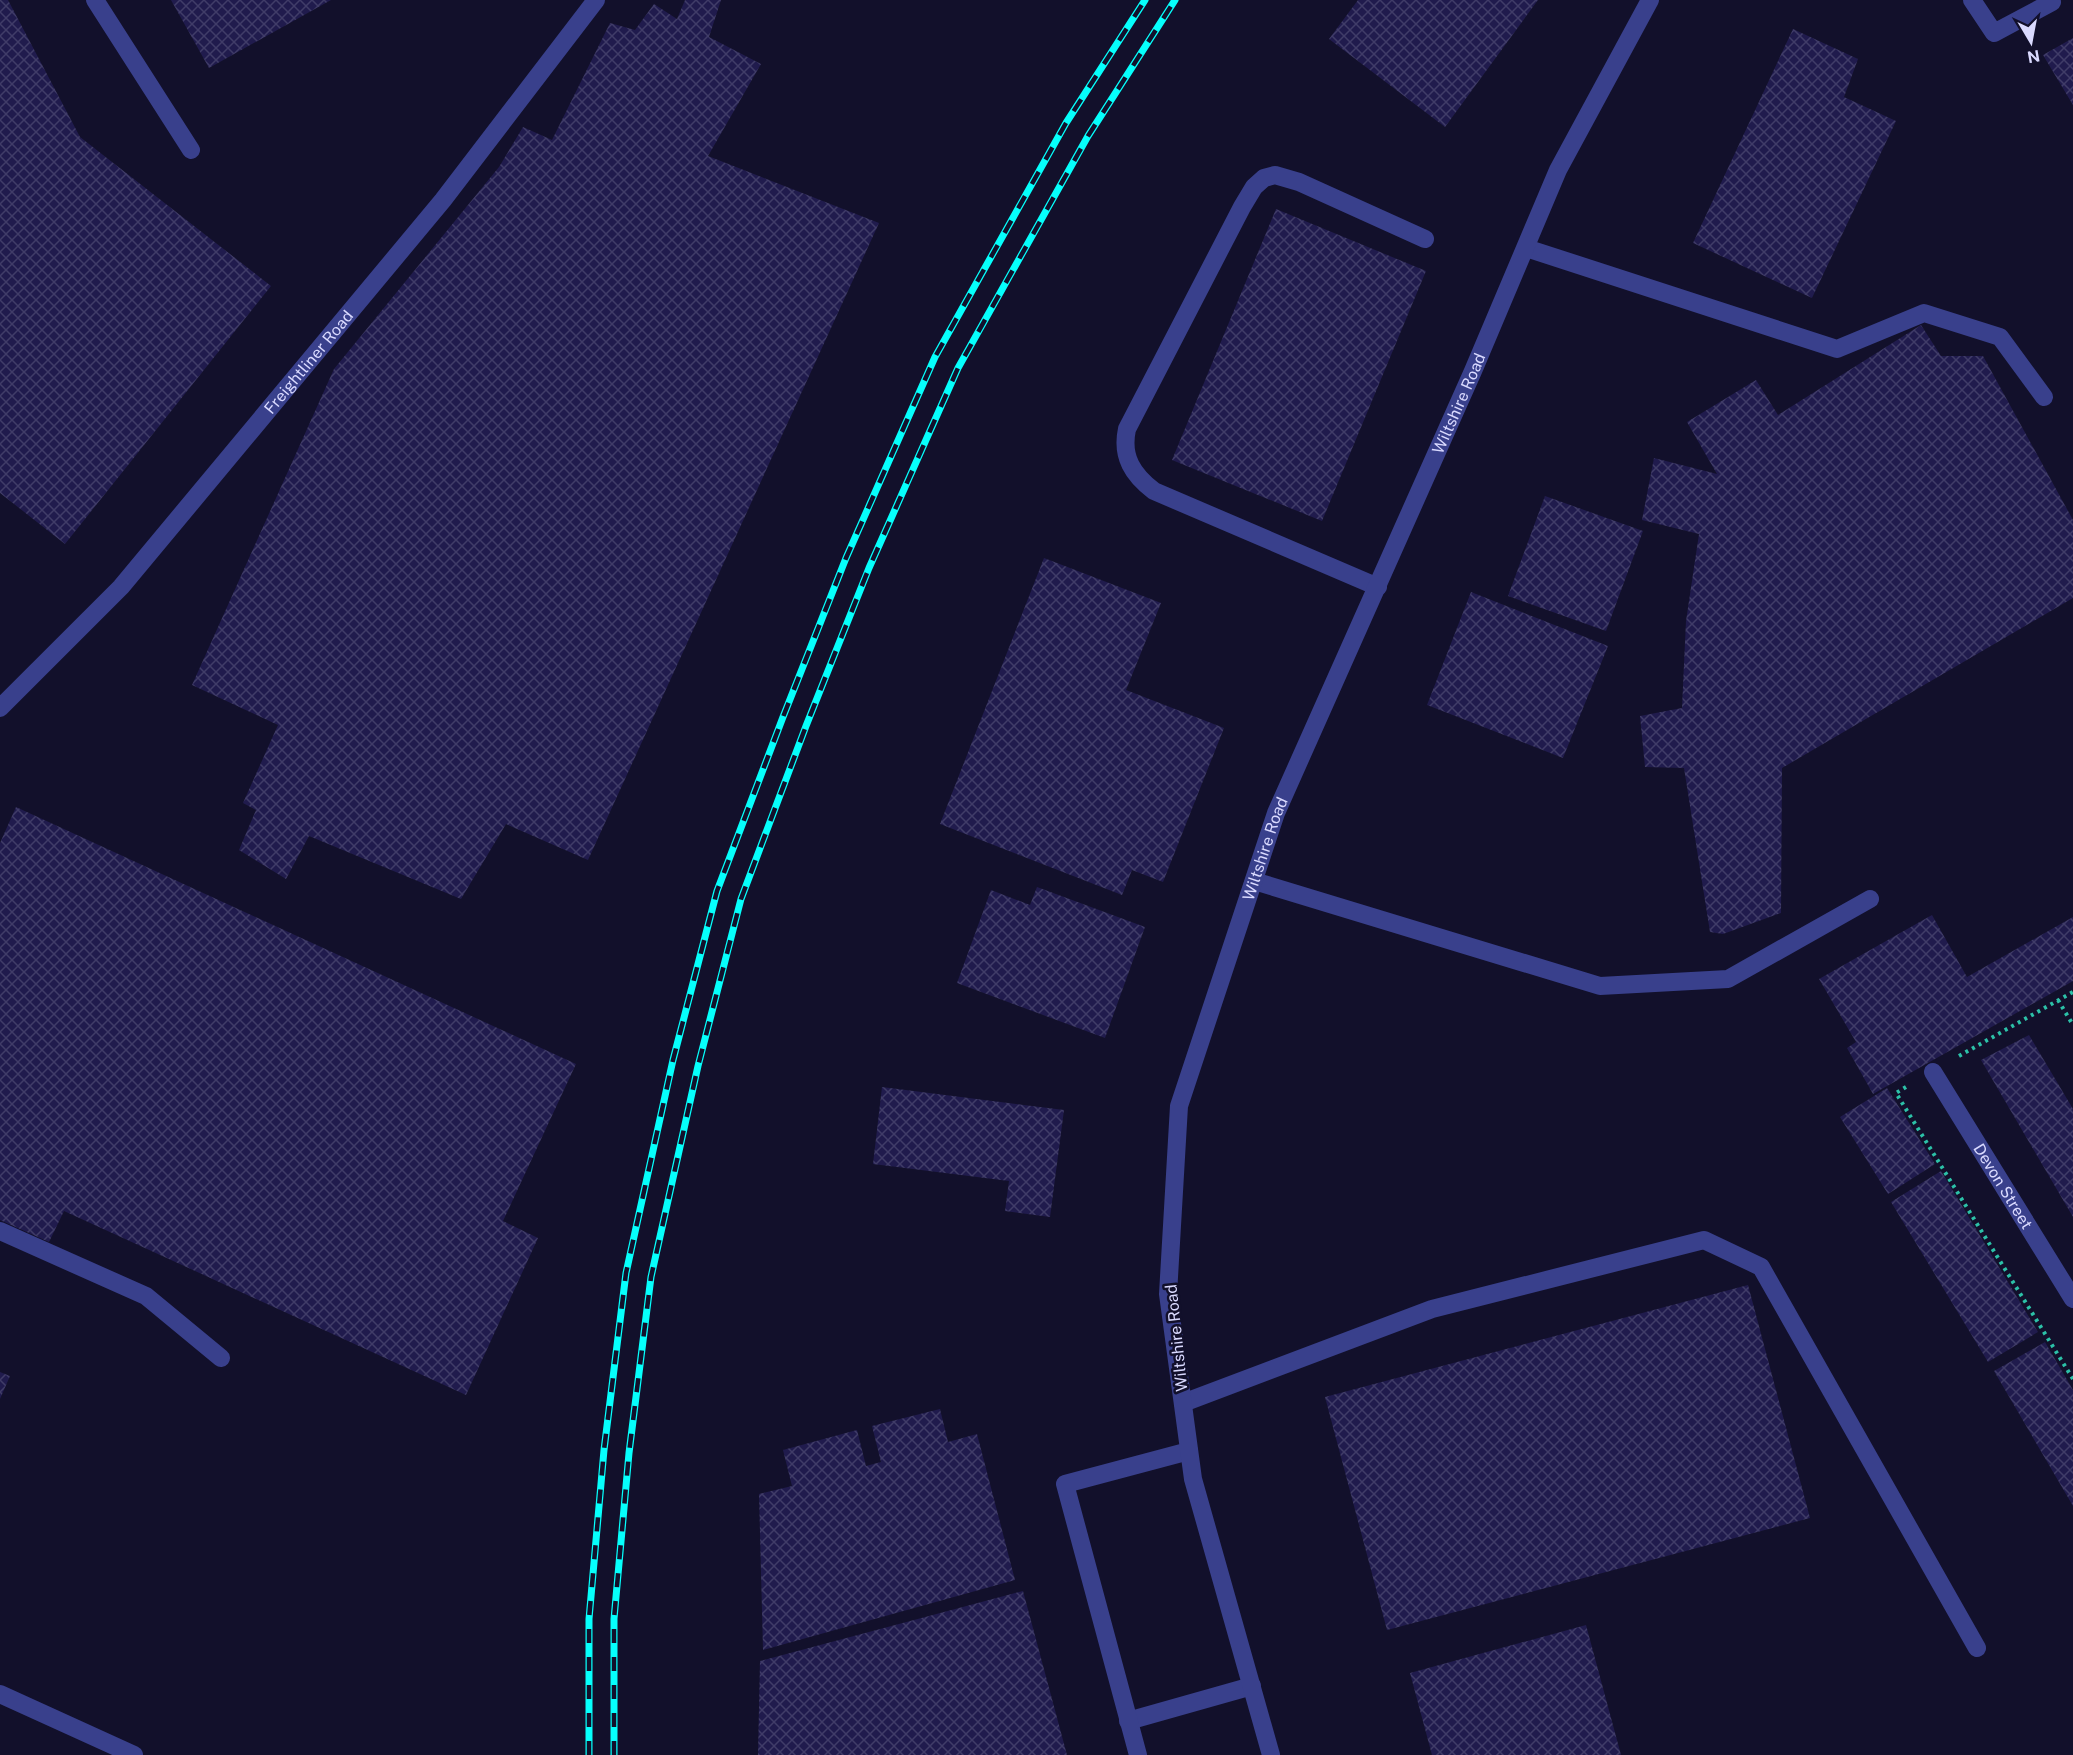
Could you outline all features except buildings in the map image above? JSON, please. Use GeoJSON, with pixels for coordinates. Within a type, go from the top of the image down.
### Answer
{"type":"FeatureCollection","features":[{"type":"Feature","properties":{"kind":"street"},"geometry":{"type":"LineString","coordinates":[[95,0],[192,150]]}},
{"type":"Feature","properties":{"kind":"street","name":"Freightliner Road"},"geometry":{"type":"LineString","coordinates":[[0,708],[121,587],[443,200],[596,0]]}},
{"type":"Feature","properties":{"kind":"street","name":"Wiltshire Road"},"geometry":{"type":"LineString","coordinates":[[1271,1755],[1193,1479],[1189,1451],[1168,1294],[1179,1106],[1276,813],[1378,587],[1558,170],[1650,0]]}},
{"type":"Feature","properties":{"kind":"street"},"geometry":{"type":"LineString","coordinates":[[1972,0],[1994,33],[2052,2],[2051,0]]}},
{"type":"Feature","properties":{"kind":"street"},"geometry":{"type":"LineString","coordinates":[[1378,587],[1154,491],[1133,473],[1125,454],[1124,441],[1127,429],[1242,207],[1254,187],[1264,178],[1275,175],[1299,182],[1425,239]]}},
{"type":"Feature","properties":{"kind":"street"},"geometry":{"type":"LineString","coordinates":[[1526,248],[1837,349],[1924,313],[2000,337],[2044,397]]}},
{"type":"Feature","properties":{"kind":"street"},"geometry":{"type":"LineString","coordinates":[[1254,881],[1600,986],[1728,979],[1870,899]]}},
{"type":"Feature","properties":{"kind":"street","name":"Devon Street"},"geometry":{"type":"LineString","coordinates":[[1933,1072],[2073,1299]]}},
{"type":"Feature","properties":{"kind":"street"},"geometry":{"type":"LineString","coordinates":[[0,1231],[146,1296],[221,1358]]}},
{"type":"Feature","properties":{"kind":"street"},"geometry":{"type":"LineString","coordinates":[[1183,1403],[1432,1309],[1704,1240],[1761,1267],[1977,1648]]}},
{"type":"Feature","properties":{"kind":"street"},"geometry":{"type":"LineString","coordinates":[[1138,1755],[1065,1484],[1189,1451]]}},
{"type":"Feature","properties":{"kind":"street"},"geometry":{"type":"LineString","coordinates":[[1128,1721],[1252,1686]]}},
{"type":"Feature","properties":{"kind":"street"},"geometry":{"type":"LineString","coordinates":[[0,1694],[134,1755]]}},
{"type":"Feature","properties":{"kind":"path"},"geometry":{"type":"LineString","coordinates":[[2073,992],[1896,1093],[2073,1379]]}},
{"type":"Feature","properties":{"kind":"path"},"geometry":{"type":"LineString","coordinates":[[2058,1000],[2073,1025]]}},
{"type":"Feature","properties":{"kind":"railway"},"geometry":{"type":"LineString","coordinates":[[589,1755],[589,1619],[604,1450],[626,1273],[673,1060],[717,891],[846,558],[935,357],[1066,123],[1145,0]]}},
{"type":"Feature","properties":{"kind":"railway"},"geometry":{"type":"LineString","coordinates":[[614,1755],[614,1619],[629,1453],[651,1277],[698,1066],[741,899],[869,568],[958,368],[1088,136],[1175,0]]}}]}
